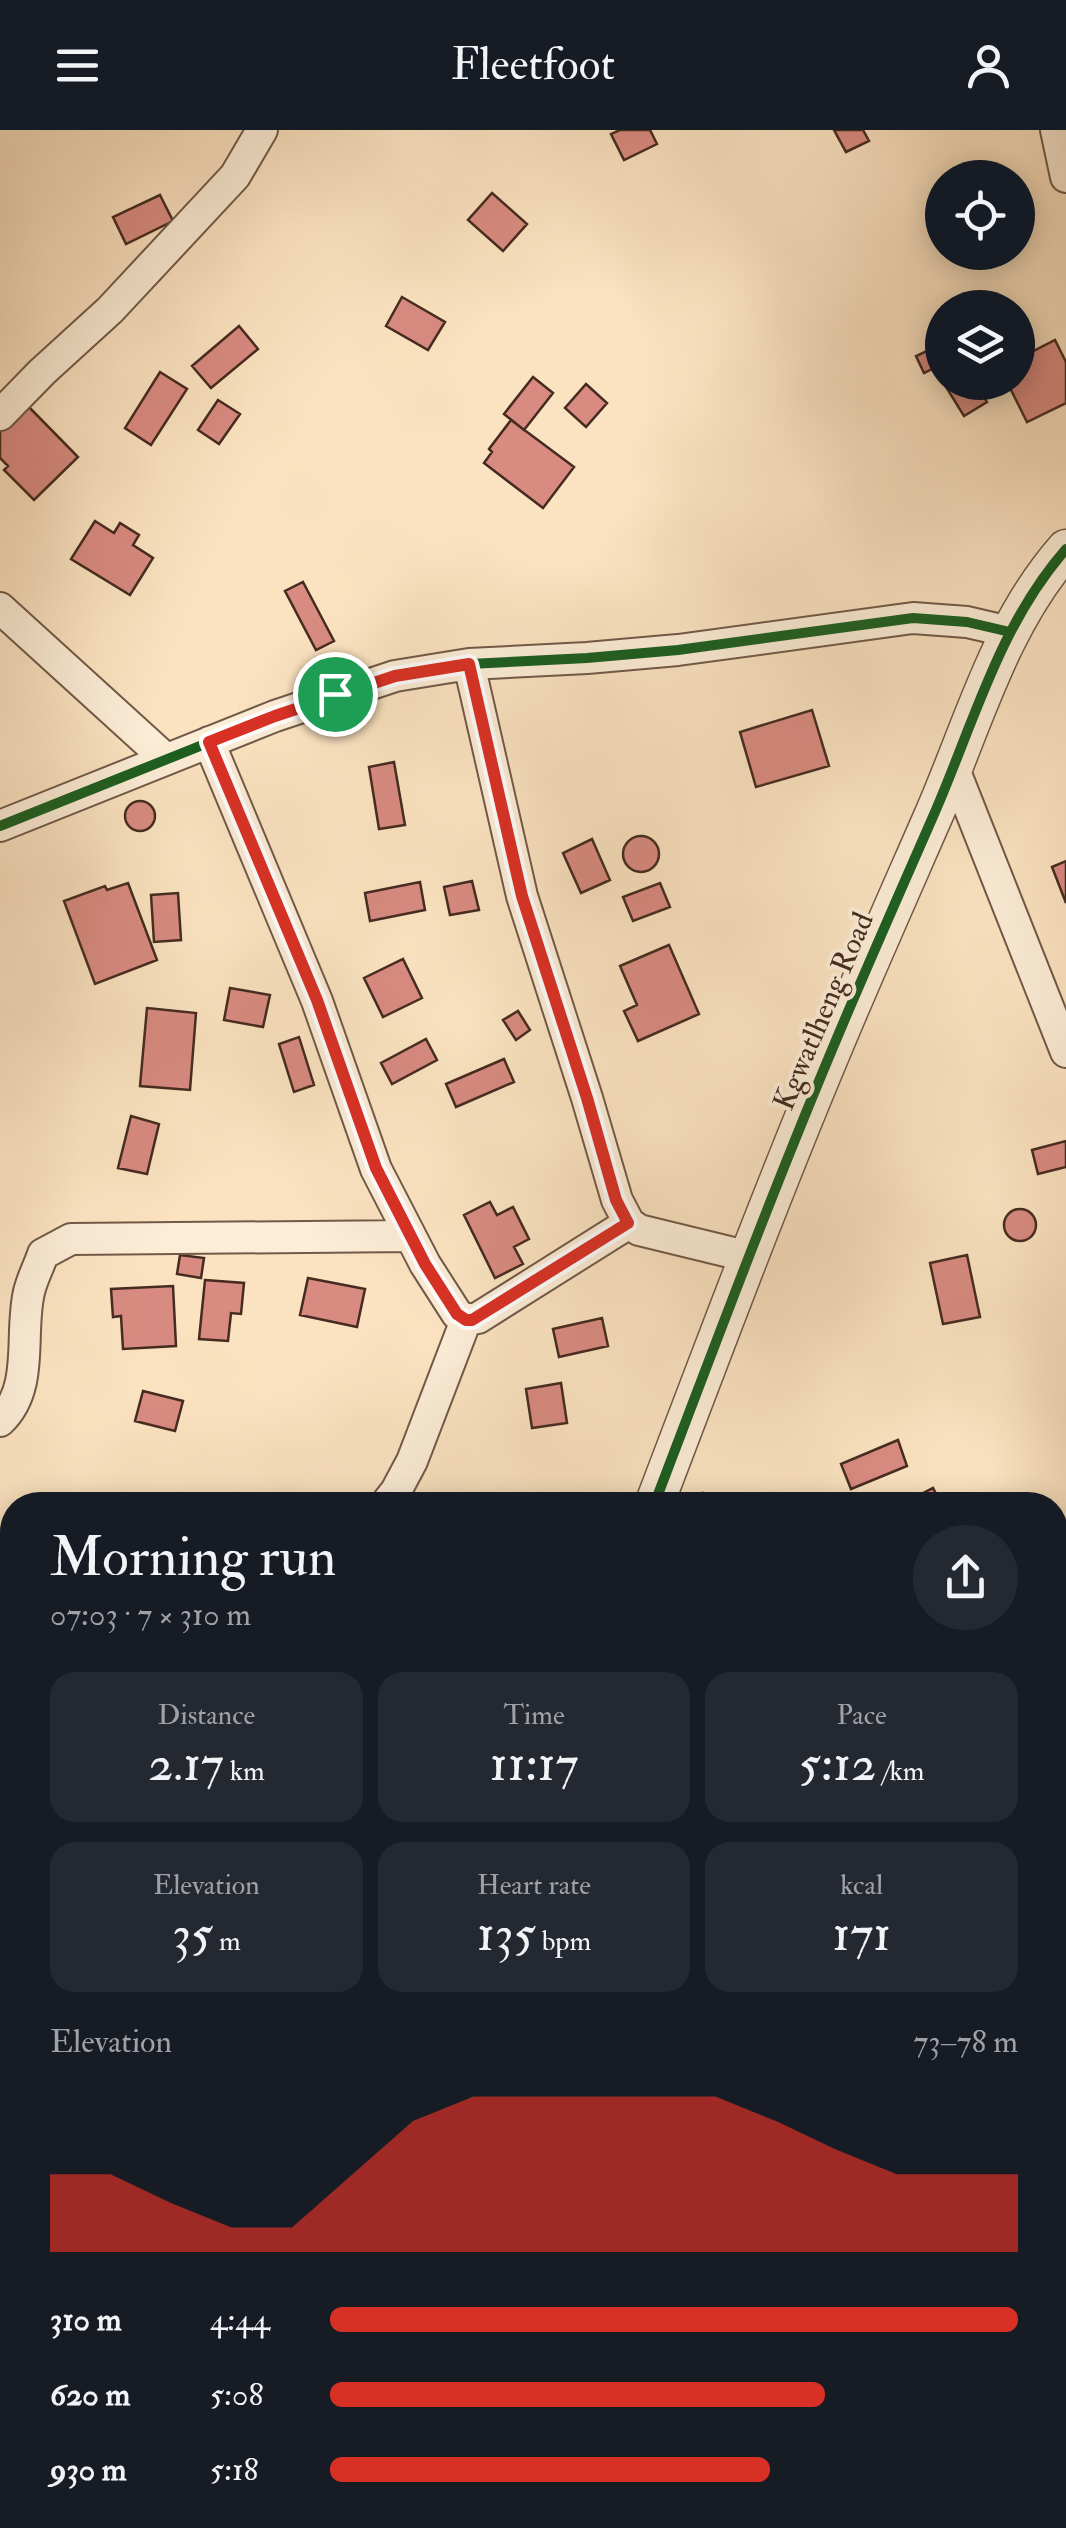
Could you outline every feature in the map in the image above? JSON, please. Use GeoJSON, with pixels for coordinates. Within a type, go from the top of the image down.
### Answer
{"type":"FeatureCollection","features":[{"type":"Feature","properties":{"kind":"street"},"geometry":{"type":"LineString","coordinates":[[0,415],[110,310],[234,176],[262,130]]}},
{"type":"Feature","properties":{"kind":"street"},"geometry":{"type":"LineString","coordinates":[[1056,130],[1066,177]]}},
{"type":"Feature","properties":{"kind":"street","name":"Kgwatlheng Road"},"geometry":{"type":"LineString","coordinates":[[659,1492],[841,1028],[954,769],[986,685],[1030,596],[1066,549]]}},
{"type":"Feature","properties":{"kind":"street"},"geometry":{"type":"LineString","coordinates":[[0,608],[166,759]]}},
{"type":"Feature","properties":{"kind":"street"},"geometry":{"type":"LineString","coordinates":[[0,826],[290,710],[395,676],[469,664],[678,650],[913,618],[967,622],[1010,632]]}},
{"type":"Feature","properties":{"kind":"street"},"geometry":{"type":"LineString","coordinates":[[469,664],[522,896],[616,1200],[628,1223],[639,1230],[750,1257]]}},
{"type":"Feature","properties":{"kind":"street"},"geometry":{"type":"LineString","coordinates":[[209,742],[317,1000],[376,1168],[425,1264],[457,1314],[466,1320],[478,1318],[628,1223]]}},
{"type":"Feature","properties":{"kind":"street"},"geometry":{"type":"LineString","coordinates":[[954,769],[1066,1052]]}},
{"type":"Feature","properties":{"kind":"street"},"geometry":{"type":"LineString","coordinates":[[0,1422],[20,1391],[29,1292],[38,1266],[44,1254],[71,1240],[410,1236]]}},
{"type":"Feature","properties":{"kind":"street"},"geometry":{"type":"LineString","coordinates":[[394,1492],[412,1461],[466,1320]]}},
{"type":"Feature","properties":{"kind":"building"},"geometry":{"type":"Polygon","coordinates":[[[620,130],[650,130],[657,144],[624,160],[611,134],[620,130]]]}},
{"type":"Feature","properties":{"kind":"building"},"geometry":{"type":"Polygon","coordinates":[[[834,130],[863,130],[869,141],[846,152],[834,130]]]}},
{"type":"Feature","properties":{"kind":"building"},"geometry":{"type":"Polygon","coordinates":[[[492,193],[527,224],[503,251],[468,220],[492,193]]]}},
{"type":"Feature","properties":{"kind":"building"},"geometry":{"type":"Polygon","coordinates":[[[160,195],[173,221],[126,244],[113,217],[160,195]]]}},
{"type":"Feature","properties":{"kind":"building"},"geometry":{"type":"Polygon","coordinates":[[[402,297],[445,322],[428,350],[386,326],[402,297]]]}},
{"type":"Feature","properties":{"kind":"building"},"geometry":{"type":"Polygon","coordinates":[[[239,326],[258,349],[211,388],[192,366],[239,326]]]}},
{"type":"Feature","properties":{"kind":"building"},"geometry":{"type":"Polygon","coordinates":[[[1055,340],[1066,362],[1066,403],[1027,422],[1016,400],[1035,400],[1035,350],[1055,340]]]}},
{"type":"Feature","properties":{"kind":"building"},"geometry":{"type":"Polygon","coordinates":[[[925,352],[925,372],[924,373],[916,356],[925,352]]]}},
{"type":"Feature","properties":{"kind":"building"},"geometry":{"type":"Polygon","coordinates":[[[160,372],[187,389],[151,445],[125,428],[160,372]]]}},
{"type":"Feature","properties":{"kind":"building"},"geometry":{"type":"Polygon","coordinates":[[[533,377],[553,393],[524,430],[504,414],[533,377]]]}},
{"type":"Feature","properties":{"kind":"building"},"geometry":{"type":"Polygon","coordinates":[[[586,384],[607,403],[586,427],[565,408],[586,384]]]}},
{"type":"Feature","properties":{"kind":"building"},"geometry":{"type":"Polygon","coordinates":[[[218,400],[240,414],[219,444],[198,430],[218,400]]]}},
{"type":"Feature","properties":{"kind":"building"},"geometry":{"type":"Polygon","coordinates":[[[954,400],[986,400],[987,402],[964,416],[954,400]]]}},
{"type":"Feature","properties":{"kind":"building"},"geometry":{"type":"Polygon","coordinates":[[[25,403],[78,457],[34,500],[4,470],[8,466],[0,458],[0,427],[25,403]]]}},
{"type":"Feature","properties":{"kind":"building"},"geometry":{"type":"Polygon","coordinates":[[[511,420],[574,467],[543,508],[484,463],[492,452],[489,449],[511,420]]]}},
{"type":"Feature","properties":{"kind":"building"},"geometry":{"type":"Polygon","coordinates":[[[95,521],[114,533],[120,523],[139,535],[133,545],[153,558],[130,595],[71,559],[95,521]]]}},
{"type":"Feature","properties":{"kind":"building"},"geometry":{"type":"Polygon","coordinates":[[[303,582],[334,641],[316,650],[285,591],[303,582]]]}},
{"type":"Feature","properties":{"kind":"building"},"geometry":{"type":"Polygon","coordinates":[[[812,710],[829,766],[756,787],[740,732],[812,710]]]}},
{"type":"Feature","properties":{"kind":"building"},"geometry":{"type":"Polygon","coordinates":[[[394,762],[405,825],[379,829],[369,767],[394,762]]]}},
{"type":"Feature","properties":{"kind":"building"},"geometry":{"type":"Polygon","coordinates":[[[140,801],[150,806],[155,816],[150,826],[140,831],[130,826],[125,816],[130,806],[140,801]]]}},
{"type":"Feature","properties":{"kind":"building"},"geometry":{"type":"Polygon","coordinates":[[[641,836],[654,841],[659,854],[654,867],[641,872],[628,867],[623,854],[628,841],[641,836]]]}},
{"type":"Feature","properties":{"kind":"building"},"geometry":{"type":"Polygon","coordinates":[[[592,839],[610,880],[581,893],[563,853],[592,839]]]}},
{"type":"Feature","properties":{"kind":"building"},"geometry":{"type":"Polygon","coordinates":[[[1066,861],[1066,903],[1052,867],[1066,861]]]}},
{"type":"Feature","properties":{"kind":"building"},"geometry":{"type":"Polygon","coordinates":[[[472,881],[479,910],[450,915],[444,887],[472,881]]]}},
{"type":"Feature","properties":{"kind":"building"},"geometry":{"type":"Polygon","coordinates":[[[420,882],[425,910],[370,921],[365,893],[420,882]]]}},
{"type":"Feature","properties":{"kind":"building"},"geometry":{"type":"Polygon","coordinates":[[[128,883],[157,960],[95,984],[64,901],[105,886],[107,890],[128,883]]]}},
{"type":"Feature","properties":{"kind":"building"},"geometry":{"type":"Polygon","coordinates":[[[660,883],[670,907],[633,921],[623,897],[660,883]]]}},
{"type":"Feature","properties":{"kind":"building"},"geometry":{"type":"Polygon","coordinates":[[[178,893],[181,940],[154,942],[151,895],[178,893]]]}},
{"type":"Feature","properties":{"kind":"building"},"geometry":{"type":"Polygon","coordinates":[[[669,945],[699,1014],[638,1041],[624,1011],[637,1005],[620,966],[669,945]]]}},
{"type":"Feature","properties":{"kind":"building"},"geometry":{"type":"Polygon","coordinates":[[[403,959],[422,998],[383,1017],[364,978],[403,959]]]}},
{"type":"Feature","properties":{"kind":"building"},"geometry":{"type":"Polygon","coordinates":[[[230,988],[270,995],[263,1027],[224,1020],[230,988]]]}},
{"type":"Feature","properties":{"kind":"building"},"geometry":{"type":"Polygon","coordinates":[[[147,1008],[196,1013],[190,1090],[140,1086],[147,1008]]]}},
{"type":"Feature","properties":{"kind":"building"},"geometry":{"type":"Polygon","coordinates":[[[518,1011],[530,1030],[516,1040],[503,1020],[518,1011]]]}},
{"type":"Feature","properties":{"kind":"building"},"geometry":{"type":"Polygon","coordinates":[[[299,1037],[314,1085],[294,1092],[279,1044],[299,1037]]]}},
{"type":"Feature","properties":{"kind":"building"},"geometry":{"type":"Polygon","coordinates":[[[426,1039],[437,1060],[392,1084],[381,1063],[426,1039]]]}},
{"type":"Feature","properties":{"kind":"building"},"geometry":{"type":"Polygon","coordinates":[[[504,1059],[514,1082],[456,1107],[446,1084],[504,1059]]]}},
{"type":"Feature","properties":{"kind":"building"},"geometry":{"type":"Polygon","coordinates":[[[131,1116],[159,1124],[147,1174],[118,1168],[131,1116]]]}},
{"type":"Feature","properties":{"kind":"building"},"geometry":{"type":"Polygon","coordinates":[[[1066,1141],[1066,1167],[1038,1174],[1032,1150],[1066,1141]]]}},
{"type":"Feature","properties":{"kind":"building"},"geometry":{"type":"Polygon","coordinates":[[[490,1202],[497,1215],[513,1207],[529,1239],[514,1247],[523,1264],[495,1278],[464,1215],[490,1202]]]}},
{"type":"Feature","properties":{"kind":"building"},"geometry":{"type":"Polygon","coordinates":[[[1020,1209],[1031,1214],[1036,1225],[1031,1236],[1020,1241],[1009,1236],[1004,1225],[1009,1214],[1020,1209]]]}},
{"type":"Feature","properties":{"kind":"building"},"geometry":{"type":"Polygon","coordinates":[[[180,1255],[204,1258],[201,1278],[177,1274],[180,1255]]]}},
{"type":"Feature","properties":{"kind":"building"},"geometry":{"type":"Polygon","coordinates":[[[967,1255],[980,1317],[943,1324],[930,1263],[967,1255]]]}},
{"type":"Feature","properties":{"kind":"building"},"geometry":{"type":"Polygon","coordinates":[[[308,1278],[365,1289],[357,1327],[300,1315],[308,1278]]]}},
{"type":"Feature","properties":{"kind":"building"},"geometry":{"type":"Polygon","coordinates":[[[205,1280],[244,1283],[241,1314],[231,1313],[228,1341],[199,1339],[205,1280]]]}},
{"type":"Feature","properties":{"kind":"building"},"geometry":{"type":"Polygon","coordinates":[[[173,1286],[176,1346],[123,1349],[121,1316],[113,1317],[111,1289],[173,1286]]]}},
{"type":"Feature","properties":{"kind":"building"},"geometry":{"type":"Polygon","coordinates":[[[602,1318],[608,1346],[559,1357],[553,1329],[602,1318]]]}},
{"type":"Feature","properties":{"kind":"building"},"geometry":{"type":"Polygon","coordinates":[[[561,1383],[567,1423],[532,1428],[526,1389],[561,1383]]]}},
{"type":"Feature","properties":{"kind":"building"},"geometry":{"type":"Polygon","coordinates":[[[143,1391],[183,1401],[175,1431],[135,1421],[143,1391]]]}},
{"type":"Feature","properties":{"kind":"building"},"geometry":{"type":"Polygon","coordinates":[[[898,1440],[907,1466],[851,1489],[841,1464],[898,1440]]]}},
{"type":"Feature","properties":{"kind":"cycle path"},"geometry":{"type":"LineString","coordinates":[[659,1492],[793,1145],[990,675],[1023,609],[1066,549]]}},
{"type":"Feature","properties":{"kind":"cycle path"},"geometry":{"type":"LineString","coordinates":[[0,826],[275,716],[395,676],[469,664],[678,650],[913,618],[967,622],[1010,632]]}},
{"type":"Feature","properties":{"kind":"route"},"geometry":{"type":"LineString","coordinates":[[469,664],[522,896],[616,1200],[628,1223],[472,1320],[457,1314],[425,1264],[376,1168],[317,1000],[209,742],[335,694],[395,676],[469,664]]}}]}
